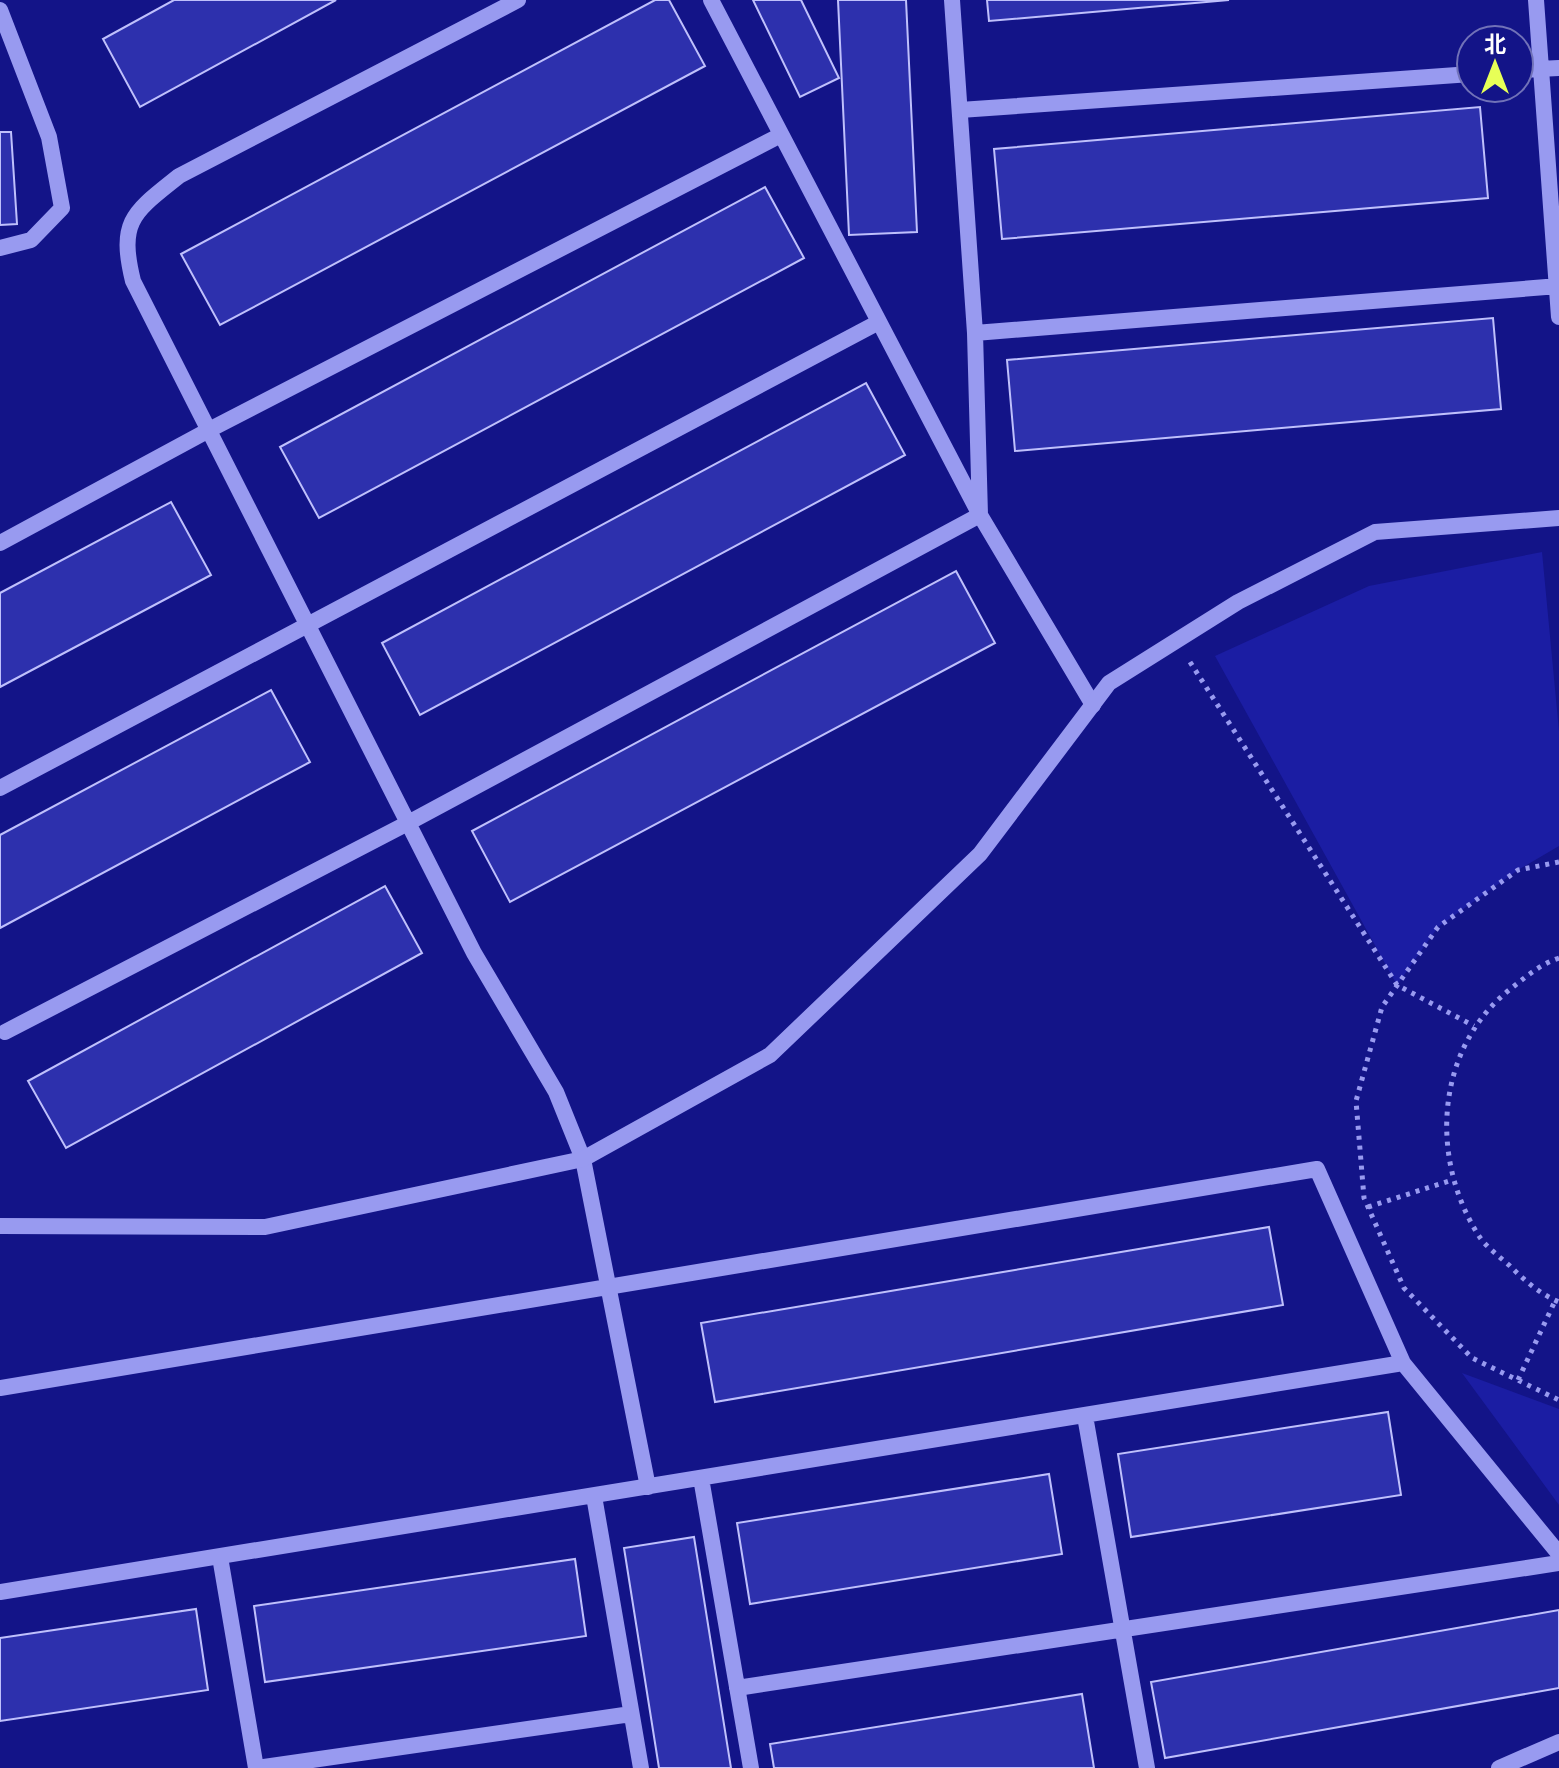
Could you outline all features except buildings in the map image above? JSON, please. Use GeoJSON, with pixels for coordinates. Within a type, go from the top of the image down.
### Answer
{"type":"FeatureCollection","features":[{"type":"Feature","properties":{"kind":"street"},"geometry":{"type":"LineString","coordinates":[[518,0],[179,176],[137,209],[125,247],[133,281],[474,953],[556,1092],[583,1159],[648,1487]]}},
{"type":"Feature","properties":{"kind":"street"},"geometry":{"type":"LineString","coordinates":[[711,0],[980,515],[1093,705]]}},
{"type":"Feature","properties":{"kind":"street"},"geometry":{"type":"LineString","coordinates":[[952,0],[975,333],[980,515]]}},
{"type":"Feature","properties":{"kind":"street"},"geometry":{"type":"LineString","coordinates":[[1536,0],[1559,317]]}},
{"type":"Feature","properties":{"kind":"street"},"geometry":{"type":"LineString","coordinates":[[0,10],[49,137],[62,208],[31,240],[0,248]]}},
{"type":"Feature","properties":{"kind":"street"},"geometry":{"type":"LineString","coordinates":[[1535,69],[1559,68]]}},
{"type":"Feature","properties":{"kind":"street"},"geometry":{"type":"LineString","coordinates":[[960,110],[1455,75]]}},
{"type":"Feature","properties":{"kind":"street"},"geometry":{"type":"LineString","coordinates":[[0,543],[209,430],[781,135]]}},
{"type":"Feature","properties":{"kind":"street"},"geometry":{"type":"LineString","coordinates":[[975,333],[1558,286]]}},
{"type":"Feature","properties":{"kind":"street"},"geometry":{"type":"LineString","coordinates":[[0,788],[879,322]]}},
{"type":"Feature","properties":{"kind":"street"},"geometry":{"type":"LineString","coordinates":[[5,1032],[408,823],[980,515]]}},
{"type":"Feature","properties":{"kind":"street"},"geometry":{"type":"LineString","coordinates":[[0,1226],[265,1227],[583,1159],[770,1055],[980,854],[1109,683],[1238,602],[1375,532],[1559,518]]}},
{"type":"Feature","properties":{"kind":"street"},"geometry":{"type":"LineString","coordinates":[[0,1388],[610,1289],[1317,1169],[1403,1363],[1559,1554]]}},
{"type":"Feature","properties":{"kind":"street"},"geometry":{"type":"LineString","coordinates":[[0,1592],[1403,1363]]}},
{"type":"Feature","properties":{"kind":"street"},"geometry":{"type":"LineString","coordinates":[[1085,1416],[1147,1768]]}},
{"type":"Feature","properties":{"kind":"street"},"geometry":{"type":"LineString","coordinates":[[701,1478],[751,1768]]}},
{"type":"Feature","properties":{"kind":"street"},"geometry":{"type":"LineString","coordinates":[[594,1496],[641,1768]]}},
{"type":"Feature","properties":{"kind":"street"},"geometry":{"type":"LineString","coordinates":[[220,1557],[257,1768],[631,1714]]}},
{"type":"Feature","properties":{"kind":"street"},"geometry":{"type":"LineString","coordinates":[[737,1688],[1559,1563]]}},
{"type":"Feature","properties":{"kind":"street"},"geometry":{"type":"LineString","coordinates":[[1499,1768],[1559,1742]]}},
{"type":"Feature","properties":{"kind":"path"},"geometry":{"type":"LineString","coordinates":[[1176,641],[1397,985],[1474,1026]]}},
{"type":"Feature","properties":{"kind":"path"},"geometry":{"type":"LineString","coordinates":[[1559,862],[1518,870],[1438,927],[1382,1007],[1356,1101],[1368,1207],[1404,1288],[1472,1358],[1559,1400]]}},
{"type":"Feature","properties":{"kind":"path"},"geometry":{"type":"LineString","coordinates":[[1518,1380],[1557,1301],[1526,1282],[1480,1238],[1452,1180],[1445,1117],[1459,1054],[1474,1026],[1494,1001],[1545,962],[1559,958]]}},
{"type":"Feature","properties":{"kind":"path"},"geometry":{"type":"LineString","coordinates":[[1368,1207],[1452,1180]]}},
{"type":"Feature","properties":{"kind":"shaded area"},"geometry":{"type":"Polygon","coordinates":[[[1542,552],[1559,731],[1559,846],[1518,870],[1438,927],[1397,985],[1215,656],[1369,586],[1542,552]]]}},
{"type":"Feature","properties":{"kind":"shaded area"},"geometry":{"type":"Polygon","coordinates":[[[1462,1373],[1559,1409],[1559,1505],[1462,1373]]]}}]}
